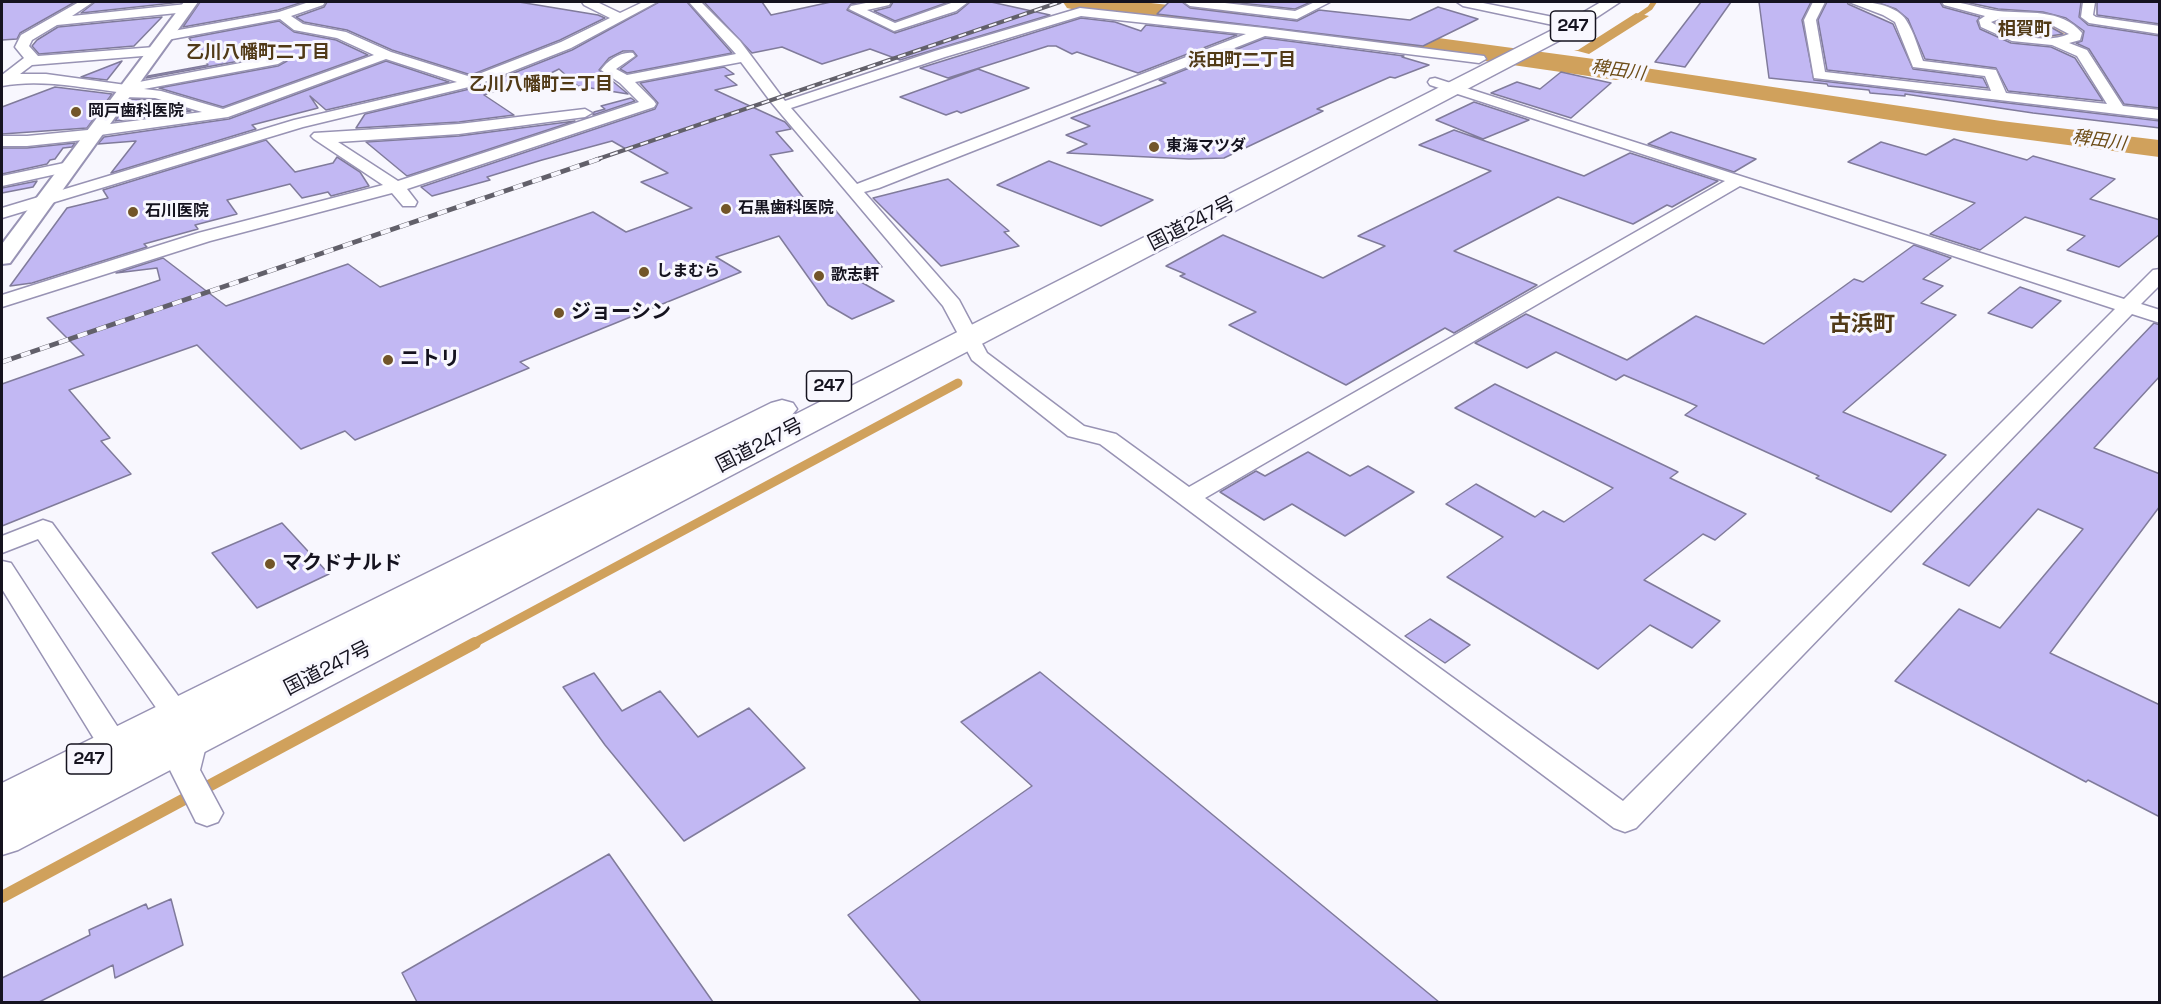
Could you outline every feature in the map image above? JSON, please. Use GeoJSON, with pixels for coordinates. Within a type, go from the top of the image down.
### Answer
{"type":"FeatureCollection","features":[{"type":"Feature","properties":{"kind":"highway","name":"国道247号"},"geometry":{"type":"LineString","coordinates":[[2,802],[122,758],[185,741],[966,328],[1445,85],[1584,2]]}},
{"type":"Feature","properties":{"kind":"highway","name":"国道247号"},"geometry":{"type":"LineString","coordinates":[[1493,56],[1531,48],[1590,17],[1612,2]]}},
{"type":"Feature","properties":{"kind":"highway","name":"国道247号"},"geometry":{"type":"LineString","coordinates":[[2,837],[122,758]]}},
{"type":"Feature","properties":{"kind":"street"},"geometry":{"type":"LineString","coordinates":[[29,61],[31,54],[17,48],[26,38],[87,2]]}},
{"type":"Feature","properties":{"kind":"street"},"geometry":{"type":"LineString","coordinates":[[167,36],[282,15],[319,2]]}},
{"type":"Feature","properties":{"kind":"street"},"geometry":{"type":"LineString","coordinates":[[588,2],[619,17]]}},
{"type":"Feature","properties":{"kind":"street"},"geometry":{"type":"LineString","coordinates":[[2,213],[299,123],[472,82],[566,45],[651,2]]}},
{"type":"Feature","properties":{"kind":"street"},"geometry":{"type":"LineString","coordinates":[[695,2],[952,304],[979,356],[1076,431],[1108,439],[1625,819],[2160,274]]}},
{"type":"Feature","properties":{"kind":"street"},"geometry":{"type":"LineString","coordinates":[[885,2],[855,9],[894,27],[952,8],[962,2]]}},
{"type":"Feature","properties":{"kind":"street"},"geometry":{"type":"LineString","coordinates":[[1190,2],[1297,15],[1324,2]]}},
{"type":"Feature","properties":{"kind":"street"},"geometry":{"type":"LineString","coordinates":[[1463,2],[1553,21]]}},
{"type":"Feature","properties":{"kind":"street"},"geometry":{"type":"LineString","coordinates":[[1819,2],[1810,20],[1819,75],[2160,115]]}},
{"type":"Feature","properties":{"kind":"street"},"geometry":{"type":"LineString","coordinates":[[1855,2],[1887,12],[1900,20],[1918,64],[1991,73]]}},
{"type":"Feature","properties":{"kind":"street"},"geometry":{"type":"LineString","coordinates":[[1948,2],[1997,15],[2038,18],[2063,25],[2081,34],[2069,39],[2052,41],[2014,36],[1985,24],[1985,20],[1997,15]]}},
{"type":"Feature","properties":{"kind":"street"},"geometry":{"type":"LineString","coordinates":[[2089,2],[2087,17],[2093,20],[2160,30]]}},
{"type":"Feature","properties":{"kind":"street"},"geometry":{"type":"LineString","coordinates":[[51,22],[189,5]]}},
{"type":"Feature","properties":{"kind":"street"},"geometry":{"type":"LineString","coordinates":[[2,258],[189,5]]}},
{"type":"Feature","properties":{"kind":"street"},"geometry":{"type":"LineString","coordinates":[[783,106],[940,54],[1080,12],[1493,56]]}},
{"type":"Feature","properties":{"kind":"street"},"geometry":{"type":"LineString","coordinates":[[282,15],[299,27],[341,35],[386,55],[472,82]]}},
{"type":"Feature","properties":{"kind":"street"},"geometry":{"type":"LineString","coordinates":[[853,190],[884,181],[1264,32]]}},
{"type":"Feature","properties":{"kind":"street"},"geometry":{"type":"LineString","coordinates":[[2052,41],[2082,53],[2118,110]]}},
{"type":"Feature","properties":{"kind":"street"},"geometry":{"type":"LineString","coordinates":[[3,80],[29,61],[155,51]]}},
{"type":"Feature","properties":{"kind":"street"},"geometry":{"type":"LineString","coordinates":[[2,141],[27,141],[223,114],[386,55]]}},
{"type":"Feature","properties":{"kind":"street"},"geometry":{"type":"LineString","coordinates":[[2,301],[204,237],[396,187],[649,104],[625,80],[608,70],[610,66],[628,56]]}},
{"type":"Feature","properties":{"kind":"street"},"geometry":{"type":"LineString","coordinates":[[625,80],[744,57]]}},
{"type":"Feature","properties":{"kind":"street"},"geometry":{"type":"LineString","coordinates":[[1988,58],[1991,73],[2001,97]]}},
{"type":"Feature","properties":{"kind":"street"},"geometry":{"type":"LineString","coordinates":[[126,90],[278,60]]}},
{"type":"Feature","properties":{"kind":"street"},"geometry":{"type":"LineString","coordinates":[[3,80],[46,78],[156,94],[271,131]]}},
{"type":"Feature","properties":{"kind":"street"},"geometry":{"type":"LineString","coordinates":[[1445,85],[2160,317]]}},
{"type":"Feature","properties":{"kind":"street"},"geometry":{"type":"LineString","coordinates":[[322,138],[459,129],[587,112],[626,111]]}},
{"type":"Feature","properties":{"kind":"street"},"geometry":{"type":"LineString","coordinates":[[299,123],[396,187],[409,202]]}},
{"type":"Feature","properties":{"kind":"street"},"geometry":{"type":"LineString","coordinates":[[2,181],[69,167]]}},
{"type":"Feature","properties":{"kind":"street"},"geometry":{"type":"LineString","coordinates":[[1188,498],[1739,180]]}},
{"type":"Feature","properties":{"kind":"street"},"geometry":{"type":"LineString","coordinates":[[2,545],[43,528],[185,741],[207,813]]}},
{"type":"Feature","properties":{"kind":"street"},"geometry":{"type":"LineString","coordinates":[[2,569],[122,758],[185,741]]}},
{"type":"Feature","properties":{"kind":"shaded area"},"geometry":{"type":"Polygon","coordinates":[[[1992,18],[2043,20],[2067,33],[2049,38],[2026,37],[1996,25],[1989,20],[1992,18]]]}},
{"type":"Feature","properties":{"kind":"water"},"geometry":{"type":"Polygon","coordinates":[[[1636,13],[1649,16],[1589,54],[1574,50],[1578,50],[1636,13]]]}},
{"type":"Feature","properties":{"kind":"water"},"geometry":{"type":"Polygon","coordinates":[[[1558,55],[2001,121],[2159,140],[2159,157],[1954,130],[1538,65],[1558,55]]]}},
{"type":"Feature","properties":{"kind":"building"},"geometry":{"type":"Polygon","coordinates":[[[2,2],[75,2],[20,33],[17,39],[2,40],[2,2]]]}},
{"type":"Feature","properties":{"kind":"building"},"geometry":{"type":"Polygon","coordinates":[[[95,2],[182,2],[81,13],[95,2]]]}},
{"type":"Feature","properties":{"kind":"building"},"geometry":{"type":"Polygon","coordinates":[[[200,2],[303,2],[278,10],[183,27],[200,2]]]}},
{"type":"Feature","properties":{"kind":"building"},"geometry":{"type":"Polygon","coordinates":[[[327,2],[519,2],[605,18],[560,40],[471,75],[392,50],[347,30],[304,22],[296,17],[324,7],[327,2]]]}},
{"type":"Feature","properties":{"kind":"building"},"geometry":{"type":"Polygon","coordinates":[[[659,2],[687,2],[732,53],[627,73],[620,69],[637,56],[633,51],[623,51],[609,58],[599,70],[628,94],[578,86],[559,69],[539,79],[535,78],[484,95],[514,115],[459,122],[356,128],[365,114],[478,87],[572,50],[659,2]]]}},
{"type":"Feature","properties":{"kind":"building"},"geometry":{"type":"Polygon","coordinates":[[[704,2],[762,2],[771,15],[831,2],[862,2],[851,4],[847,10],[895,33],[957,13],[970,2],[991,2],[1050,15],[900,60],[870,49],[822,64],[782,47],[752,53],[704,2]]]}},
{"type":"Feature","properties":{"kind":"building"},"geometry":{"type":"Polygon","coordinates":[[[893,2],[949,2],[895,21],[874,11],[890,7],[893,2]]]}},
{"type":"Feature","properties":{"kind":"building"},"geometry":{"type":"Polygon","coordinates":[[[1169,2],[1182,2],[1190,8],[1297,21],[1319,10],[1410,20],[1438,7],[1478,19],[1423,46],[1157,14],[1169,2]]]}},
{"type":"Feature","properties":{"kind":"building"},"geometry":{"type":"Polygon","coordinates":[[[1231,2],[1311,2],[1295,9],[1231,2]]]}},
{"type":"Feature","properties":{"kind":"building"},"geometry":{"type":"Polygon","coordinates":[[[1701,2],[1731,2],[1685,67],[1655,62],[1701,2]]]}},
{"type":"Feature","properties":{"kind":"building"},"geometry":{"type":"Polygon","coordinates":[[[1759,2],[1811,2],[1802,20],[1814,80],[2160,121],[2160,128],[2033,113],[1905,94],[1905,96],[1870,93],[1869,90],[1769,78],[1759,2]]]}},
{"type":"Feature","properties":{"kind":"building"},"geometry":{"type":"Polygon","coordinates":[[[1827,2],[1847,2],[1893,24],[1913,69],[1983,78],[1988,88],[1827,70],[1818,20],[1827,2]]]}},
{"type":"Feature","properties":{"kind":"building"},"geometry":{"type":"Polygon","coordinates":[[[1876,2],[1940,2],[1943,7],[1980,17],[1977,21],[1980,29],[2011,43],[2051,47],[2075,58],[2103,101],[2008,91],[1996,68],[1925,59],[1908,19],[1896,9],[1876,2]]]}},
{"type":"Feature","properties":{"kind":"building"},"geometry":{"type":"Polygon","coordinates":[[[1965,2],[2081,2],[2079,17],[2088,25],[2160,36],[2160,108],[2124,104],[2089,49],[2076,43],[2082,41],[2084,31],[2066,18],[2043,12],[1998,9],[1965,2]]]}},
{"type":"Feature","properties":{"kind":"building"},"geometry":{"type":"Polygon","coordinates":[[[2097,2],[2160,2],[2160,24],[2097,15],[2097,2]]]}},
{"type":"Feature","properties":{"kind":"building"},"geometry":{"type":"Polygon","coordinates":[[[162,17],[134,46],[39,54],[32,46],[37,40],[58,27],[162,17]]]}},
{"type":"Feature","properties":{"kind":"building"},"geometry":{"type":"Polygon","coordinates":[[[1081,18],[1115,22],[1141,31],[1146,25],[1237,35],[1138,73],[1077,52],[1072,54],[1056,46],[1048,46],[948,78],[920,68],[1081,18]]]}},
{"type":"Feature","properties":{"kind":"building"},"geometry":{"type":"Polygon","coordinates":[[[279,21],[294,32],[336,40],[368,55],[223,107],[159,88],[278,66],[287,61],[285,56],[278,54],[146,78],[208,65],[189,38],[279,21]]]}},
{"type":"Feature","properties":{"kind":"building"},"geometry":{"type":"Polygon","coordinates":[[[1996,22],[2045,24],[2063,34],[2030,35],[1996,22]]]}},
{"type":"Feature","properties":{"kind":"building"},"geometry":{"type":"Polygon","coordinates":[[[1265,38],[1404,56],[1402,57],[1429,65],[1395,78],[1390,77],[1317,109],[1323,111],[1224,158],[1189,159],[1067,153],[1087,144],[1066,135],[1090,126],[1071,118],[1166,83],[1159,80],[1265,38]]]}},
{"type":"Feature","properties":{"kind":"building"},"geometry":{"type":"Polygon","coordinates":[[[122,61],[107,80],[81,77],[122,61]]]}},
{"type":"Feature","properties":{"kind":"building"},"geometry":{"type":"Polygon","coordinates":[[[386,61],[449,82],[326,110],[310,96],[318,108],[252,125],[256,129],[111,173],[136,141],[98,144],[104,137],[229,119],[386,61]]]}},
{"type":"Feature","properties":{"kind":"building"},"geometry":{"type":"Polygon","coordinates":[[[724,67],[734,74],[725,76],[737,85],[715,90],[785,122],[791,129],[776,132],[793,151],[770,155],[813,210],[832,206],[882,267],[849,275],[894,301],[852,319],[828,305],[779,236],[716,257],[741,272],[520,362],[529,368],[355,440],[345,431],[301,449],[197,345],[69,390],[110,438],[101,441],[131,474],[2,526],[2,384],[84,355],[47,318],[160,280],[157,268],[116,273],[163,258],[226,306],[348,264],[380,287],[593,212],[626,232],[692,208],[641,182],[668,173],[612,141],[542,160],[487,177],[490,180],[432,196],[421,187],[655,109],[658,103],[640,83],[724,67]]]}},
{"type":"Feature","properties":{"kind":"building"},"geometry":{"type":"Polygon","coordinates":[[[978,69],[1029,88],[961,113],[957,111],[946,115],[900,97],[978,69]]]}},
{"type":"Feature","properties":{"kind":"building"},"geometry":{"type":"Polygon","coordinates":[[[1561,72],[1611,83],[1571,118],[1491,93],[1517,82],[1540,89],[1561,72]]]}},
{"type":"Feature","properties":{"kind":"building"},"geometry":{"type":"Polygon","coordinates":[[[55,87],[112,94],[87,128],[2,134],[2,107],[55,87]]]}},
{"type":"Feature","properties":{"kind":"building"},"geometry":{"type":"Polygon","coordinates":[[[631,98],[635,101],[593,115],[594,112],[605,109],[601,106],[631,98]]]}},
{"type":"Feature","properties":{"kind":"building"},"geometry":{"type":"Polygon","coordinates":[[[131,99],[155,100],[191,111],[115,121],[131,99]]]}},
{"type":"Feature","properties":{"kind":"building"},"geometry":{"type":"Polygon","coordinates":[[[1474,102],[1529,120],[1483,139],[1436,120],[1474,102]]]}},
{"type":"Feature","properties":{"kind":"building"},"geometry":{"type":"Polygon","coordinates":[[[575,121],[407,176],[366,142],[459,136],[575,121]]]}},
{"type":"Feature","properties":{"kind":"building"},"geometry":{"type":"Polygon","coordinates":[[[1454,130],[1584,176],[1630,153],[1718,181],[1672,207],[1667,205],[1633,224],[1558,197],[1454,251],[1537,285],[1454,333],[1445,328],[1346,385],[1229,325],[1256,312],[1180,276],[1185,274],[1166,266],[1223,235],[1323,278],[1385,246],[1358,236],[1491,171],[1419,145],[1454,130]]]}},
{"type":"Feature","properties":{"kind":"building"},"geometry":{"type":"Polygon","coordinates":[[[1671,132],[1756,159],[1734,172],[1648,144],[1671,132]]]}},
{"type":"Feature","properties":{"kind":"building"},"geometry":{"type":"Polygon","coordinates":[[[1954,139],[2027,160],[2033,156],[2115,179],[2090,199],[2160,220],[2160,234],[2119,267],[2067,250],[2085,236],[2025,217],[1980,250],[1930,234],[1975,203],[1848,162],[1881,142],[1926,155],[1954,139]]]}},
{"type":"Feature","properties":{"kind":"building"},"geometry":{"type":"Polygon","coordinates":[[[266,140],[295,172],[333,163],[337,157],[360,172],[369,186],[331,196],[328,192],[302,198],[290,184],[227,200],[237,214],[195,225],[198,229],[144,244],[147,247],[32,283],[10,286],[67,208],[108,198],[103,190],[266,140]]]}},
{"type":"Feature","properties":{"kind":"building"},"geometry":{"type":"Polygon","coordinates":[[[75,143],[72,147],[63,148],[55,159],[50,160],[47,164],[2,174],[2,148],[75,143]]]}},
{"type":"Feature","properties":{"kind":"building"},"geometry":{"type":"Polygon","coordinates":[[[1049,161],[1153,200],[1101,226],[997,185],[1049,161]]]}},
{"type":"Feature","properties":{"kind":"building"},"geometry":{"type":"Polygon","coordinates":[[[948,179],[1009,231],[1004,232],[1019,246],[941,266],[873,198],[948,179]]]}},
{"type":"Feature","properties":{"kind":"building"},"geometry":{"type":"Polygon","coordinates":[[[37,181],[33,187],[2,193],[2,188],[37,181]]]}},
{"type":"Feature","properties":{"kind":"building"},"geometry":{"type":"Polygon","coordinates":[[[1914,245],[1951,258],[1923,279],[1943,286],[1921,303],[1956,315],[1843,412],[1946,455],[1891,512],[1816,478],[1819,476],[1685,415],[1697,406],[1624,375],[1616,380],[1556,352],[1527,368],[1475,343],[1526,314],[1627,360],[1696,316],[1764,344],[1854,279],[1863,282],[1914,245]]]}},
{"type":"Feature","properties":{"kind":"building"},"geometry":{"type":"Polygon","coordinates":[[[2020,287],[2061,301],[2032,328],[1988,313],[2020,287]]]}},
{"type":"Feature","properties":{"kind":"building"},"geometry":{"type":"Polygon","coordinates":[[[2154,323],[2160,325],[2160,376],[2094,448],[2160,474],[2160,506],[2050,653],[2160,705],[2160,817],[2088,780],[2086,782],[1895,681],[1959,609],[2000,628],[2083,529],[2038,509],[1969,586],[1923,564],[2154,323]]]}},
{"type":"Feature","properties":{"kind":"building"},"geometry":{"type":"Polygon","coordinates":[[[1495,384],[1678,472],[1670,478],[1746,514],[1715,540],[1703,534],[1644,580],[1720,621],[1692,648],[1650,625],[1598,669],[1447,577],[1503,537],[1446,504],[1476,484],[1535,517],[1543,511],[1564,522],[1613,488],[1455,408],[1495,384]]]}},
{"type":"Feature","properties":{"kind":"building"},"geometry":{"type":"Polygon","coordinates":[[[1308,452],[1350,476],[1368,466],[1414,492],[1345,536],[1292,504],[1264,520],[1220,492],[1256,471],[1265,476],[1308,452]]]}},
{"type":"Feature","properties":{"kind":"building","name":"マクドナルド"},"geometry":{"type":"Polygon","coordinates":[[[282,523],[329,574],[257,608],[212,553],[282,523]]]}},
{"type":"Feature","properties":{"kind":"building"},"geometry":{"type":"Polygon","coordinates":[[[1430,619],[1470,645],[1445,663],[1405,636],[1430,619]]]}},
{"type":"Feature","properties":{"kind":"building"},"geometry":{"type":"Polygon","coordinates":[[[1040,672],[1439,1002],[921,1002],[848,915],[1032,786],[961,722],[1040,672]]]}},
{"type":"Feature","properties":{"kind":"building"},"geometry":{"type":"Polygon","coordinates":[[[594,673],[622,711],[660,691],[698,737],[749,708],[805,768],[684,841],[605,745],[563,687],[594,673]]]}},
{"type":"Feature","properties":{"kind":"building"},"geometry":{"type":"Polygon","coordinates":[[[609,854],[713,1002],[417,1002],[402,973],[609,854]]]}},
{"type":"Feature","properties":{"kind":"building"},"geometry":{"type":"Polygon","coordinates":[[[171,899],[183,945],[115,978],[113,965],[39,1002],[2,1002],[2,978],[90,935],[89,930],[146,904],[148,909],[171,899]]]}},
{"type":"Feature","properties":{"kind":"waterway","name":"稗田川"},"geometry":{"type":"LineString","coordinates":[[1076,2],[1232,20]]}},
{"type":"Feature","properties":{"kind":"waterway"},"geometry":{"type":"LineString","coordinates":[[1631,21],[1650,8],[1654,2]]}},
{"type":"Feature","properties":{"kind":"waterway","name":"稗田川"},"geometry":{"type":"LineString","coordinates":[[1357,35],[1616,71]]}},
{"type":"Feature","properties":{"kind":"waterway"},"geometry":{"type":"LineString","coordinates":[[472,644],[958,383]]}},
{"type":"Feature","properties":{"kind":"waterway"},"geometry":{"type":"LineString","coordinates":[[2,897],[475,643]]}},
{"type":"Feature","properties":{"kind":"railway"},"geometry":{"type":"LineString","coordinates":[[595,160],[1060,2]]}},
{"type":"Feature","properties":{"kind":"railway"},"geometry":{"type":"LineString","coordinates":[[2,362],[599,159]]}},
{"type":"Feature","properties":{"kind":"place","name":"岡戸歯科医院"},"geometry":{"type":"Point","coordinates":[76,112]}},
{"type":"Feature","properties":{"kind":"place","name":"東海マツダ"},"geometry":{"type":"Point","coordinates":[1154,147]}},
{"type":"Feature","properties":{"kind":"place","name":"石黒歯科医院"},"geometry":{"type":"Point","coordinates":[726,209]}},
{"type":"Feature","properties":{"kind":"place","name":"石川医院"},"geometry":{"type":"Point","coordinates":[133,212]}},
{"type":"Feature","properties":{"kind":"place","name":"しまむら"},"geometry":{"type":"Point","coordinates":[644,272]}},
{"type":"Feature","properties":{"kind":"place","name":"歌志軒"},"geometry":{"type":"Point","coordinates":[819,276]}},
{"type":"Feature","properties":{"kind":"place","name":"ジョーシン"},"geometry":{"type":"Point","coordinates":[559,313]}},
{"type":"Feature","properties":{"kind":"place","name":"ニトリ"},"geometry":{"type":"Point","coordinates":[388,360]}},
{"type":"Feature","properties":{"kind":"place","name":"マクドナルド"},"geometry":{"type":"Point","coordinates":[270,564]}},
{"type":"Feature","properties":{"kind":"district","name":"相賀町"},"geometry":{"type":"Point","coordinates":[2025,30]}},
{"type":"Feature","properties":{"kind":"district","name":"乙川八幡町二丁目"},"geometry":{"type":"Point","coordinates":[258,53]}},
{"type":"Feature","properties":{"kind":"district","name":"浜田町二丁目"},"geometry":{"type":"Point","coordinates":[1242,61]}},
{"type":"Feature","properties":{"kind":"district","name":"乙川八幡町三丁目"},"geometry":{"type":"Point","coordinates":[541,85]}},
{"type":"Feature","properties":{"kind":"district","name":"古浜町"},"geometry":{"type":"Point","coordinates":[1862,325]}}]}
